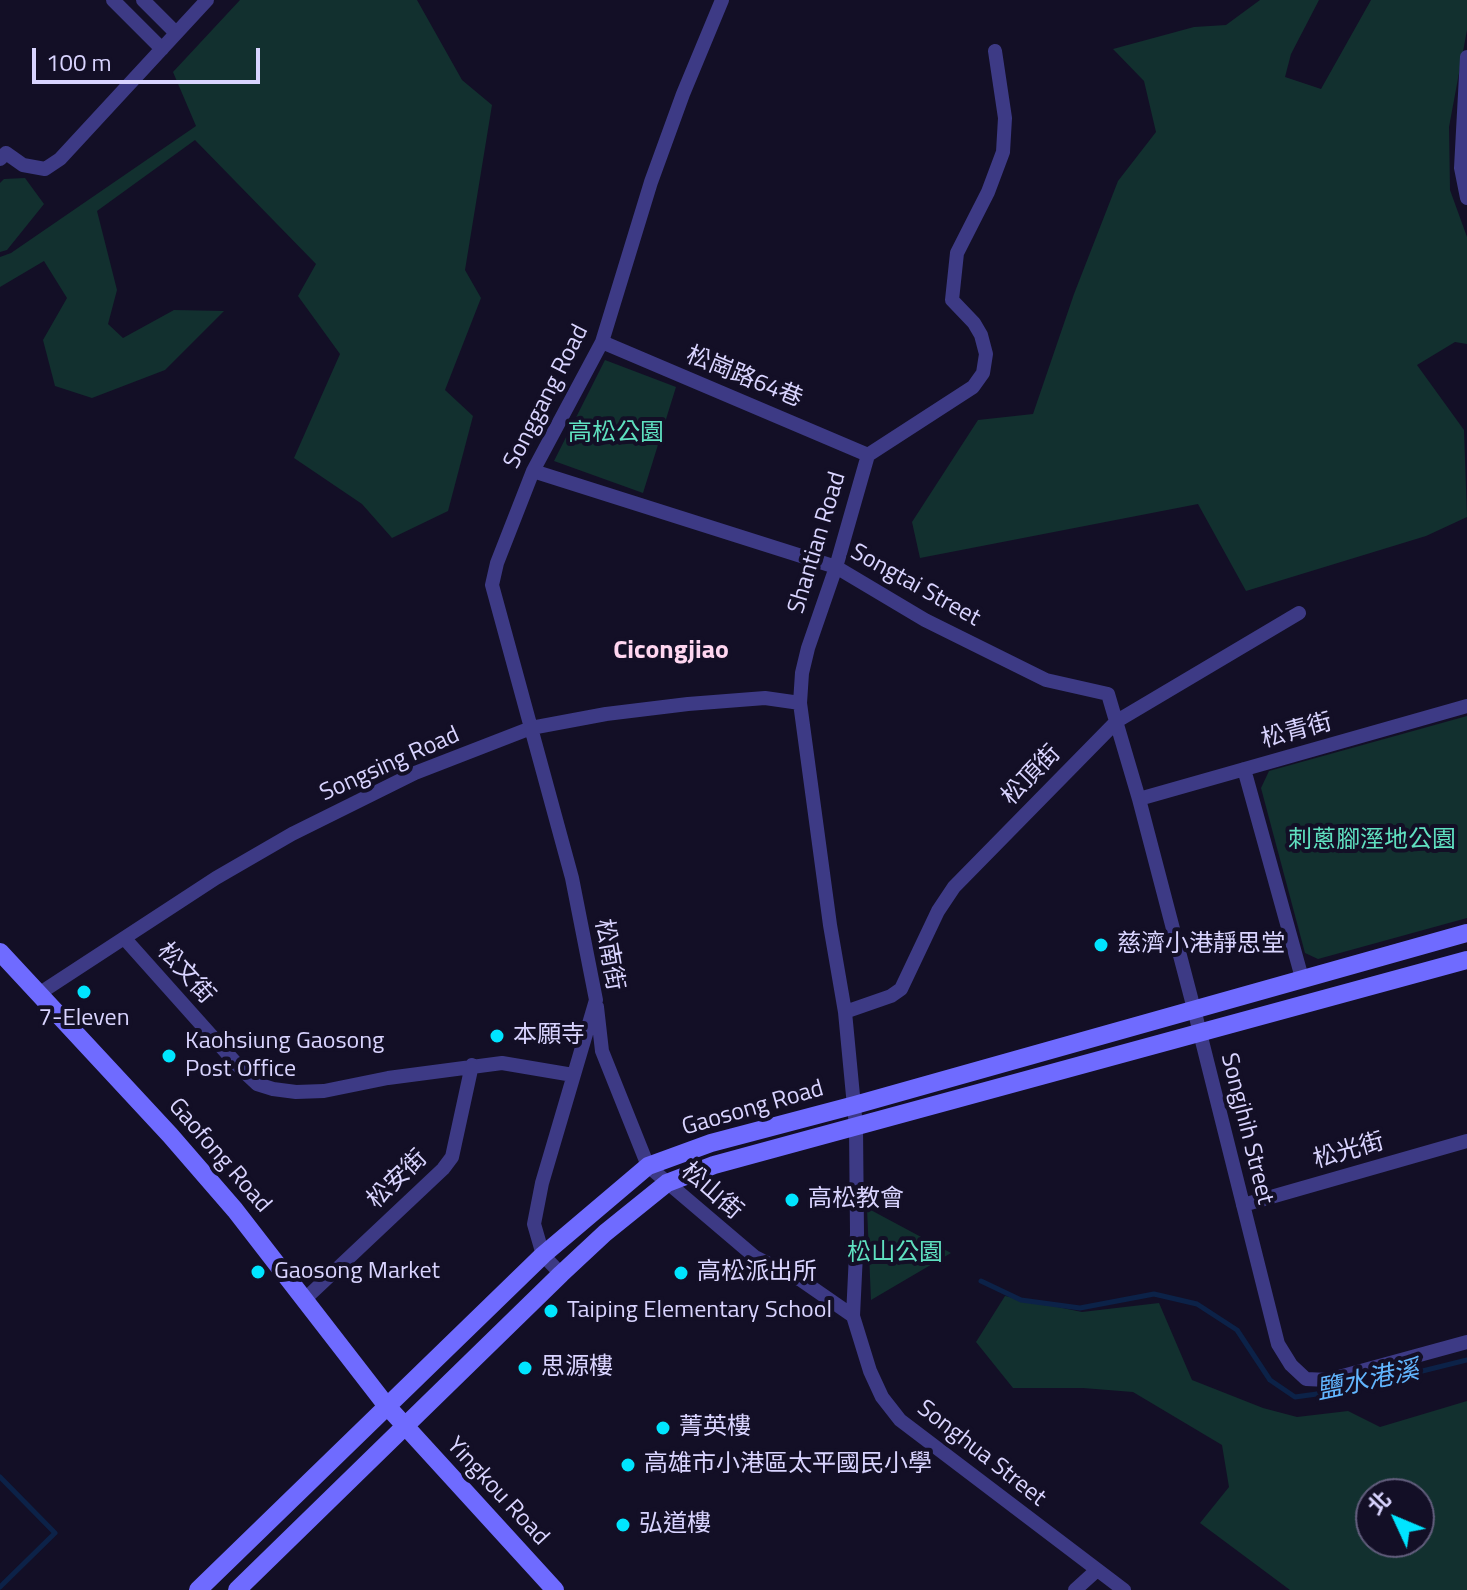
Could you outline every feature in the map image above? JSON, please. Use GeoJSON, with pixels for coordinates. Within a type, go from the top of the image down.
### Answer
{"type":"FeatureCollection","features":[{"type":"Feature","properties":{"kind":"street"},"geometry":{"type":"LineString","coordinates":[[113,0],[162,49]]}},
{"type":"Feature","properties":{"kind":"street"},"geometry":{"type":"LineString","coordinates":[[143,0],[176,33]]}},
{"type":"Feature","properties":{"kind":"street"},"geometry":{"type":"LineString","coordinates":[[2,153],[34,168],[45,169],[60,159],[207,0]]}},
{"type":"Feature","properties":{"kind":"street"},"geometry":{"type":"LineString","coordinates":[[715,0],[715,18]]}},
{"type":"Feature","properties":{"kind":"street","name":"Songgang Road"},"geometry":{"type":"LineString","coordinates":[[531,728],[492,585],[497,563],[533,471],[602,342],[651,182],[722,0]]}},
{"type":"Feature","properties":{"kind":"street","name":"Shantian Road"},"geometry":{"type":"LineString","coordinates":[[856,1127],[845,1012],[800,703],[802,673],[868,455],[973,387],[983,373],[986,354],[981,335],[952,300],[957,253],[988,192],[1003,152],[1005,118],[995,51]]}},
{"type":"Feature","properties":{"kind":"street"},"geometry":{"type":"LineString","coordinates":[[1467,57],[1461,168],[1467,198]]}},
{"type":"Feature","properties":{"kind":"street","name":"松崗路64巷"},"geometry":{"type":"LineString","coordinates":[[602,342],[868,455]]}},
{"type":"Feature","properties":{"kind":"street","name":"Songtai Street"},"geometry":{"type":"LineString","coordinates":[[533,471],[836,567],[925,620],[1046,680],[1108,694],[1117,721]]}},
{"type":"Feature","properties":{"kind":"street","name":"松頂街"},"geometry":{"type":"LineString","coordinates":[[845,1012],[891,996],[901,989],[938,911],[954,887],[1117,721],[1299,613]]}},
{"type":"Feature","properties":{"kind":"street","name":"Songsing Road"},"geometry":{"type":"LineString","coordinates":[[40,993],[216,878],[292,834],[415,773],[531,728],[606,714],[688,704],[765,698],[800,703]]}},
{"type":"Feature","properties":{"kind":"street","name":"松青街"},"geometry":{"type":"LineString","coordinates":[[1139,799],[1467,706]]}},
{"type":"Feature","properties":{"kind":"street","name":"Songjhih Street"},"geometry":{"type":"LineString","coordinates":[[1117,721],[1194,1009],[1278,1344],[1291,1365],[1306,1379],[1328,1380],[1467,1342]]}},
{"type":"Feature","properties":{"kind":"street","name":"松南街"},"geometry":{"type":"LineString","coordinates":[[531,728],[572,878],[596,1000],[542,1183],[534,1224],[543,1255]]}},
{"type":"Feature","properties":{"kind":"street"},"geometry":{"type":"LineString","coordinates":[[1244,769],[1302,978]]}},
{"type":"Feature","properties":{"kind":"street","name":"Gaosong Road"},"geometry":{"type":"LineString","coordinates":[[198,1590],[543,1255],[648,1166],[711,1143],[1467,933]]}},
{"type":"Feature","properties":{"kind":"street","name":"松文街"},"geometry":{"type":"LineString","coordinates":[[125,939],[257,1084],[296,1092],[324,1091],[388,1078],[502,1063],[573,1075]]}},
{"type":"Feature","properties":{"kind":"street","name":"Gaofong Road"},"geometry":{"type":"LineString","coordinates":[[0,952],[226,1199],[386,1405]]}},
{"type":"Feature","properties":{"kind":"street","name":"Gaosong Road"},"geometry":{"type":"LineString","coordinates":[[237,1590],[561,1274],[605,1233],[667,1183],[714,1165],[1467,960]]}},
{"type":"Feature","properties":{"kind":"street","name":"松山街"},"geometry":{"type":"LineString","coordinates":[[596,1000],[602,1051],[648,1166],[755,1257],[801,1280],[853,1316]]}},
{"type":"Feature","properties":{"kind":"street","name":"松安街"},"geometry":{"type":"LineString","coordinates":[[305,1299],[452,1157],[472,1065]]}},
{"type":"Feature","properties":{"kind":"street","name":"Songhua Street"},"geometry":{"type":"LineString","coordinates":[[856,1127],[857,1233],[853,1316],[870,1371],[882,1397],[900,1420],[1124,1590]]}},
{"type":"Feature","properties":{"kind":"street","name":"松光街"},"geometry":{"type":"LineString","coordinates":[[1243,1205],[1467,1141]]}},
{"type":"Feature","properties":{"kind":"street"},"geometry":{"type":"LineString","coordinates":[[543,1255],[561,1274]]}},
{"type":"Feature","properties":{"kind":"street","name":"Yingkou Road"},"geometry":{"type":"LineString","coordinates":[[386,1405],[555,1590]]}},
{"type":"Feature","properties":{"kind":"street"},"geometry":{"type":"LineString","coordinates":[[1075,1590],[1097,1570]]}},
{"type":"Feature","properties":{"kind":"green space"},"geometry":{"type":"Polygon","coordinates":[[[240,0],[417,0],[462,80],[492,105],[465,270],[481,298],[445,390],[473,416],[448,511],[392,538],[362,504],[294,458],[340,354],[298,296],[316,264],[195,140],[97,211],[117,290],[108,324],[123,338],[174,310],[224,311],[165,370],[92,398],[55,386],[43,340],[67,298],[44,261],[0,287],[0,257],[11,253],[196,126],[173,72],[240,0]]]}},
{"type":"Feature","properties":{"kind":"green space"},"geometry":{"type":"Polygon","coordinates":[[[1260,0],[1319,0],[1291,54],[1285,77],[1321,89],[1371,0],[1467,0],[1467,30],[1449,127],[1450,190],[1467,237],[1467,344],[1455,342],[1417,365],[1464,430],[1467,517],[1426,536],[1246,591],[1198,504],[920,558],[912,522],[978,420],[1033,414],[1074,294],[1118,181],[1156,132],[1144,81],[1113,49],[1194,27],[1226,25],[1260,0]]]}},
{"type":"Feature","properties":{"kind":"green space"},"geometry":{"type":"Polygon","coordinates":[[[25,178],[44,204],[7,250],[0,252],[0,183],[4,179],[25,178]]]}},
{"type":"Feature","properties":{"kind":"green space","name":"高松公園"},"geometry":{"type":"Polygon","coordinates":[[[605,360],[676,387],[643,493],[554,461],[605,360]]]}},
{"type":"Feature","properties":{"kind":"green space","name":"刺蔥腳溼地公園"},"geometry":{"type":"Polygon","coordinates":[[[1467,716],[1467,918],[1318,959],[1305,953],[1261,788],[1269,771],[1467,716]]]}},
{"type":"Feature","properties":{"kind":"green space","name":"松山公園"},"geometry":{"type":"Polygon","coordinates":[[[867,1208],[951,1253],[871,1300],[867,1208]]]}},
{"type":"Feature","properties":{"kind":"green space"},"geometry":{"type":"Polygon","coordinates":[[[1005,1296],[1082,1312],[1159,1303],[1192,1380],[1263,1408],[1297,1417],[1348,1411],[1380,1427],[1467,1401],[1467,1590],[1290,1590],[1200,1523],[1229,1487],[1222,1445],[1133,1392],[1013,1388],[976,1342],[1005,1296]]]}},
{"type":"Feature","properties":{"kind":"waterway","name":"鹽水港溪"},"geometry":{"type":"LineString","coordinates":[[981,1281],[1021,1300],[1080,1308],[1154,1294],[1197,1304],[1237,1330],[1270,1380],[1295,1397],[1346,1390],[1467,1360]]}},
{"type":"Feature","properties":{"kind":"waterway"},"geometry":{"type":"LineString","coordinates":[[0,1477],[55,1533],[0,1587]]}},
{"type":"Feature","properties":{"kind":"place","name":"慈濟小港靜思堂"},"geometry":{"type":"Point","coordinates":[1101,945]}},
{"type":"Feature","properties":{"kind":"place","name":"7-Eleven"},"geometry":{"type":"Point","coordinates":[84,992]}},
{"type":"Feature","properties":{"kind":"place","name":"本願寺"},"geometry":{"type":"Point","coordinates":[497,1036]}},
{"type":"Feature","properties":{"kind":"place","name":"Kaohsiung Gaosong Post Office"},"geometry":{"type":"Point","coordinates":[169,1056]}},
{"type":"Feature","properties":{"kind":"place","name":"高松教會"},"geometry":{"type":"Point","coordinates":[792,1200]}},
{"type":"Feature","properties":{"kind":"place","name":"Gaosong Market"},"geometry":{"type":"Point","coordinates":[258,1272]}},
{"type":"Feature","properties":{"kind":"place","name":"高松派出所"},"geometry":{"type":"Point","coordinates":[681,1273]}},
{"type":"Feature","properties":{"kind":"place","name":"Taiping Elementary School"},"geometry":{"type":"Point","coordinates":[551,1311]}},
{"type":"Feature","properties":{"kind":"place","name":"思源樓"},"geometry":{"type":"Point","coordinates":[525,1368]}},
{"type":"Feature","properties":{"kind":"place","name":"菁英樓"},"geometry":{"type":"Point","coordinates":[663,1428]}},
{"type":"Feature","properties":{"kind":"place","name":"高雄市小港區太平國民小學"},"geometry":{"type":"Point","coordinates":[628,1465]}},
{"type":"Feature","properties":{"kind":"place","name":"弘道樓"},"geometry":{"type":"Point","coordinates":[623,1525]}},
{"type":"Feature","properties":{"kind":"district","name":"Cicongjiao"},"geometry":{"type":"Point","coordinates":[671,652]}}]}
